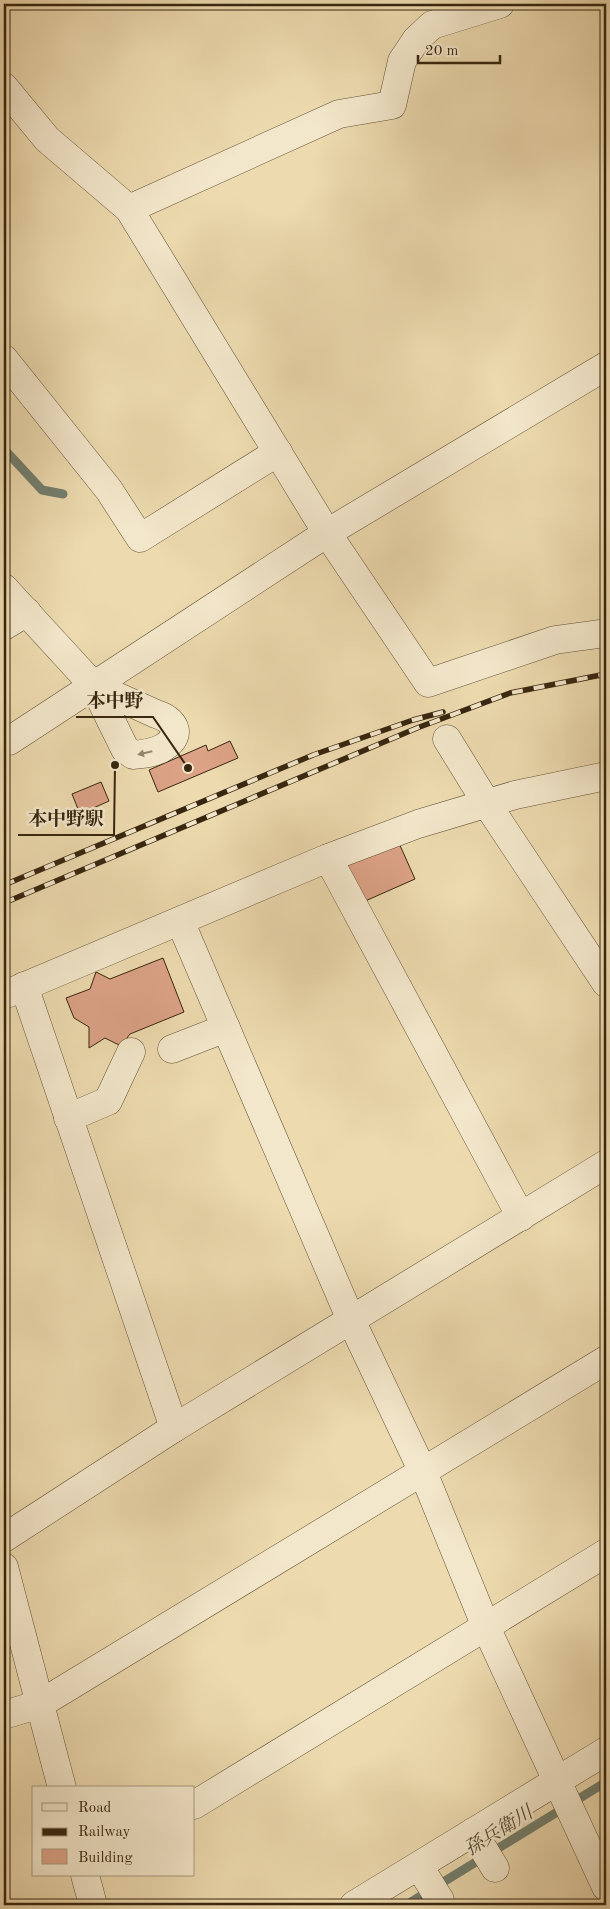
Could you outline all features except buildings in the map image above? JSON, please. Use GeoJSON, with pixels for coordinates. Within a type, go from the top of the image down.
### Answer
{"type":"FeatureCollection","features":[{"type":"Feature","properties":{"kind":"street"},"geometry":{"type":"LineString","coordinates":[[129,209],[339,114],[392,105],[402,61],[416,40],[432,24],[500,4]]}},
{"type":"Feature","properties":{"kind":"street"},"geometry":{"type":"LineString","coordinates":[[4,87],[47,139],[129,209],[327,533],[428,683],[555,640],[606,633]]}},
{"type":"Feature","properties":{"kind":"street"},"geometry":{"type":"LineString","coordinates":[[4,359],[110,490],[140,538],[278,452]]}},
{"type":"Feature","properties":{"kind":"street"},"geometry":{"type":"LineString","coordinates":[[10,741],[327,533],[606,366]]}},
{"type":"Feature","properties":{"kind":"street"},"geometry":{"type":"LineString","coordinates":[[4,588],[15,619],[94,686]]}},
{"type":"Feature","properties":{"kind":"street"},"geometry":{"type":"LineString","coordinates":[[447,739],[486,804],[604,976]]}},
{"type":"Feature","properties":{"kind":"street"},"geometry":{"type":"LineString","coordinates":[[174,1428],[68,1118],[14,991],[328,858],[418,824],[515,796],[606,776]]}},
{"type":"Feature","properties":{"kind":"street"},"geometry":{"type":"LineString","coordinates":[[328,858],[521,1217]]}},
{"type":"Feature","properties":{"kind":"street"},"geometry":{"type":"LineString","coordinates":[[180,921],[352,1320],[423,1472],[486,1627],[606,1886]]}},
{"type":"Feature","properties":{"kind":"street"},"geometry":{"type":"LineString","coordinates":[[172,1049],[226,1028]]}},
{"type":"Feature","properties":{"kind":"street"},"geometry":{"type":"LineString","coordinates":[[68,1118],[108,1101],[131,1052]]}},
{"type":"Feature","properties":{"kind":"street"},"geometry":{"type":"LineString","coordinates":[[4,1538],[174,1428],[606,1164]]}},
{"type":"Feature","properties":{"kind":"street"},"geometry":{"type":"LineString","coordinates":[[4,1715],[40,1704],[606,1360]]}},
{"type":"Feature","properties":{"kind":"street"},"geometry":{"type":"LineString","coordinates":[[195,1804],[606,1553]]}},
{"type":"Feature","properties":{"kind":"street"},"geometry":{"type":"LineString","coordinates":[[4,1567],[61,1786]]}},
{"type":"Feature","properties":{"kind":"street"},"geometry":{"type":"LineString","coordinates":[[355,1905],[421,1870],[606,1751]]}},
{"type":"Feature","properties":{"kind":"street"},"geometry":{"type":"LineString","coordinates":[[476,1836],[495,1868]]}},
{"type":"Feature","properties":{"kind":"street"},"geometry":{"type":"LineString","coordinates":[[421,1870],[440,1900]]}},
{"type":"Feature","properties":{"kind":"street"},"geometry":{"type":"LineString","coordinates":[[85,1876],[93,1905]]}},
{"type":"Feature","properties":{"kind":"waterway"},"geometry":{"type":"LineString","coordinates":[[4,449],[42,490],[63,494]]}},
{"type":"Feature","properties":{"kind":"waterway","name":"孫兵衛川"},"geometry":{"type":"LineString","coordinates":[[406,1905],[606,1782]]}},
{"type":"Feature","properties":{"kind":"railway"},"geometry":{"type":"LineString","coordinates":[[4,903],[417,728],[510,693],[606,674]]}},
{"type":"Feature","properties":{"kind":"railway"},"geometry":{"type":"LineString","coordinates":[[4,885],[313,755],[413,720],[443,712]]}},
{"type":"Feature","properties":{"kind":"place","name":"本中野駅"},"geometry":{"type":"Point","coordinates":[115,765]}},
{"type":"Feature","properties":{"kind":"place","name":"本中野"},"geometry":{"type":"Point","coordinates":[188,768]}}]}
